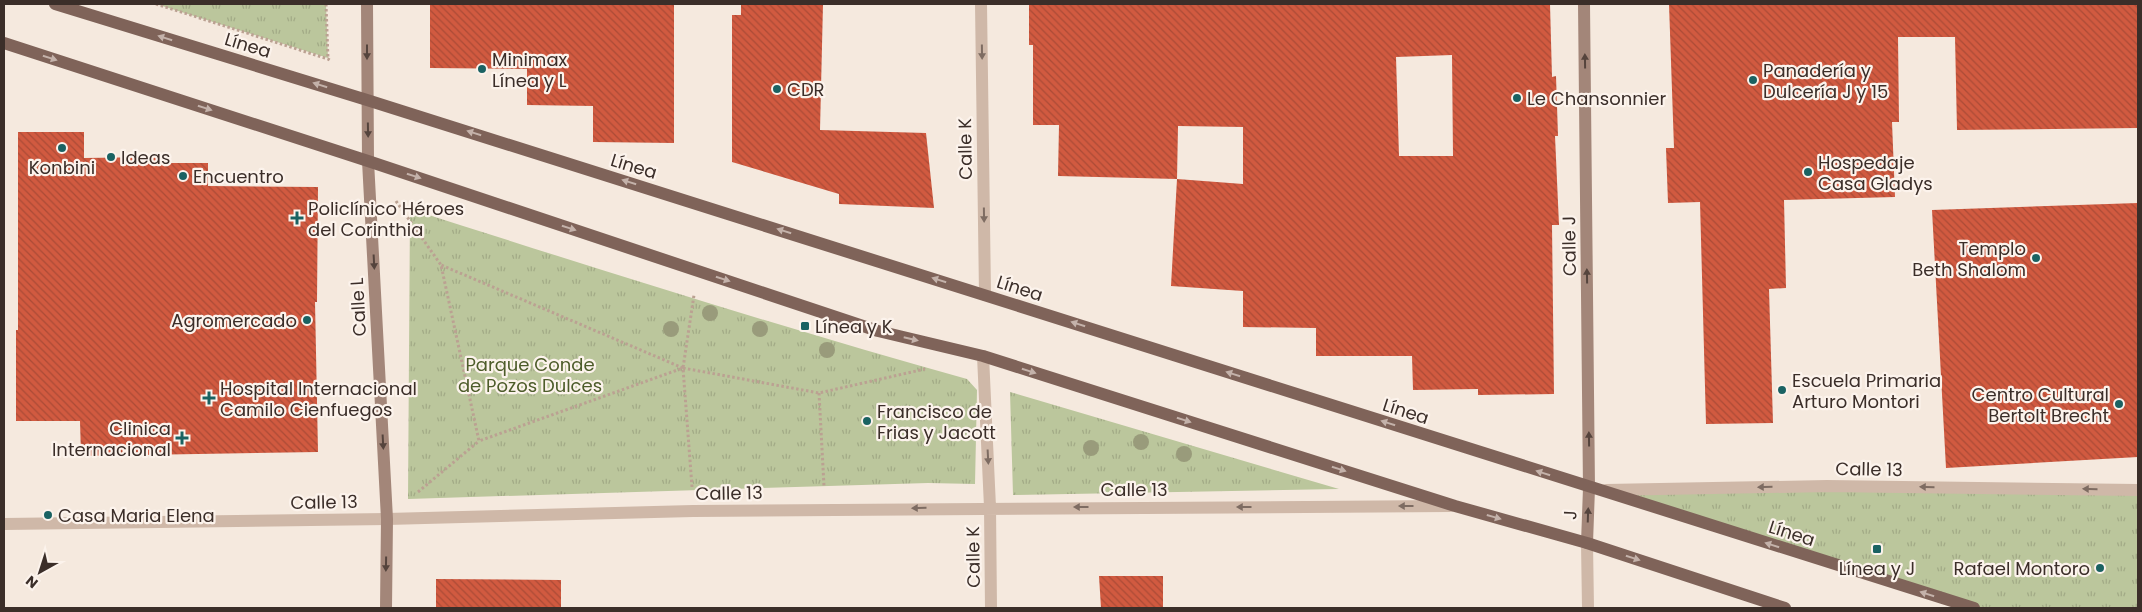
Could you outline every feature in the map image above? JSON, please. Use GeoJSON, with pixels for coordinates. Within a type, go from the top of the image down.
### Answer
{"type":"FeatureCollection","features":[{"type":"Feature","properties":{"kind":"main road","name":"Línea"},"geometry":{"type":"LineString","coordinates":[[55,4],[367,100],[1974,608]]}},
{"type":"Feature","properties":{"kind":"main road"},"geometry":{"type":"LineString","coordinates":[[4,43],[368,161],[878,331],[983,356],[1455,506],[1587,543],[1785,608]]}},
{"type":"Feature","properties":{"kind":"street","name":"Calle L"},"geometry":{"type":"LineString","coordinates":[[367,4],[368,161],[387,519],[386,608]]}},
{"type":"Feature","properties":{"kind":"street","name":"Calle K"},"geometry":{"type":"LineString","coordinates":[[981,4],[985,295]]}},
{"type":"Feature","properties":{"kind":"street","name":"Calle J"},"geometry":{"type":"LineString","coordinates":[[1584,4],[1594,489]]}},
{"type":"Feature","properties":{"kind":"street","name":"Calle K"},"geometry":{"type":"LineString","coordinates":[[983,356],[990,507],[991,608]]}},
{"type":"Feature","properties":{"kind":"street","name":"Calle 13"},"geometry":{"type":"LineString","coordinates":[[1594,489],[1827,486],[2138,490]]}},
{"type":"Feature","properties":{"kind":"street","name":"J"},"geometry":{"type":"LineString","coordinates":[[1587,543],[1594,489]]}},
{"type":"Feature","properties":{"kind":"street","name":"Calle 13"},"geometry":{"type":"LineString","coordinates":[[4,524],[387,519],[693,510],[1455,506]]}},
{"type":"Feature","properties":{"kind":"street"},"geometry":{"type":"LineString","coordinates":[[1587,543],[1588,608]]}},
{"type":"Feature","properties":{"kind":"path"},"geometry":{"type":"LineString","coordinates":[[156,4],[328,58],[326,4]]}},
{"type":"Feature","properties":{"kind":"path"},"geometry":{"type":"LineString","coordinates":[[368,161],[441,266],[478,440]]}},
{"type":"Feature","properties":{"kind":"path"},"geometry":{"type":"LineString","coordinates":[[441,266],[683,368],[819,393],[935,367]]}},
{"type":"Feature","properties":{"kind":"path"},"geometry":{"type":"LineString","coordinates":[[693,510],[683,368],[698,271]]}},
{"type":"Feature","properties":{"kind":"path"},"geometry":{"type":"LineString","coordinates":[[387,519],[478,440],[683,368]]}},
{"type":"Feature","properties":{"kind":"path"},"geometry":{"type":"LineString","coordinates":[[819,393],[826,509]]}},
{"type":"Feature","properties":{"kind":"green space"},"geometry":{"type":"Polygon","coordinates":[[[156,4],[326,4],[328,58],[156,4]]]}},
{"type":"Feature","properties":{"kind":"green space","name":"Parque Conde de Pozos Dulces"},"geometry":{"type":"Polygon","coordinates":[[[410,209],[757,318],[967,379],[977,390],[975,484],[928,483],[408,499],[410,209]]]}},
{"type":"Feature","properties":{"kind":"green space"},"geometry":{"type":"Polygon","coordinates":[[[1010,392],[1339,489],[1013,495],[1010,392]]]}},
{"type":"Feature","properties":{"kind":"green space"},"geometry":{"type":"Polygon","coordinates":[[[1600,490],[2138,490],[2138,608],[1974,608],[1600,490]]]}},
{"type":"Feature","properties":{"kind":"building"},"geometry":{"type":"Polygon","coordinates":[[[430,4],[674,4],[674,143],[593,142],[593,106],[527,105],[527,69],[430,68],[430,4]]]}},
{"type":"Feature","properties":{"kind":"building","name":"CDR"},"geometry":{"type":"Polygon","coordinates":[[[741,4],[823,4],[820,130],[926,133],[934,208],[839,204],[839,194],[732,162],[732,15],[741,15],[741,4]]]}},
{"type":"Feature","properties":{"kind":"building"},"geometry":{"type":"Polygon","coordinates":[[[1029,4],[1550,4],[1552,77],[1556,76],[1558,136],[1555,136],[1559,225],[1552,225],[1554,394],[1478,395],[1478,389],[1413,390],[1412,356],[1316,356],[1316,328],[1243,327],[1243,291],[1171,286],[1177,179],[1058,176],[1059,125],[1033,125],[1033,45],[1029,45],[1029,4]],[[1452,55],[1396,57],[1399,156],[1453,156],[1452,55]],[[1178,126],[1177,179],[1243,184],[1243,127],[1178,126]]]}},
{"type":"Feature","properties":{"kind":"building"},"geometry":{"type":"Polygon","coordinates":[[[1669,4],[2138,4],[2138,128],[1957,130],[1955,37],[1898,37],[1899,122],[1892,122],[1895,197],[1784,200],[1786,288],[1769,289],[1773,423],[1706,424],[1700,202],[1668,203],[1666,148],[1674,148],[1669,4]]]}},
{"type":"Feature","properties":{"kind":"building"},"geometry":{"type":"Polygon","coordinates":[[[18,132],[84,132],[84,158],[157,157],[157,163],[208,163],[208,186],[318,187],[317,302],[315,302],[318,452],[81,456],[80,421],[16,421],[18,132]]]}},
{"type":"Feature","properties":{"kind":"building"},"geometry":{"type":"Polygon","coordinates":[[[2138,203],[2138,457],[1946,468],[1932,210],[2138,203]]]}},
{"type":"Feature","properties":{"kind":"building"},"geometry":{"type":"Polygon","coordinates":[[[1099,576],[1163,576],[1163,608],[1101,608],[1099,576]]]}},
{"type":"Feature","properties":{"kind":"building"},"geometry":{"type":"Polygon","coordinates":[[[436,579],[561,580],[561,608],[436,608],[436,579]]]}},
{"type":"Feature","properties":{"kind":"place","name":"Minimax Línea y L"},"geometry":{"type":"Point","coordinates":[482,69]}},
{"type":"Feature","properties":{"kind":"place","name":"Panadería y Dulcería J y 15"},"geometry":{"type":"Point","coordinates":[1753,80]}},
{"type":"Feature","properties":{"kind":"place","name":"CDR"},"geometry":{"type":"Point","coordinates":[777,89]}},
{"type":"Feature","properties":{"kind":"place","name":"Le Chansonnier"},"geometry":{"type":"Point","coordinates":[1517,98]}},
{"type":"Feature","properties":{"kind":"place","name":"Konbini"},"geometry":{"type":"Point","coordinates":[62,148]}},
{"type":"Feature","properties":{"kind":"place","name":"Ideas"},"geometry":{"type":"Point","coordinates":[111,157]}},
{"type":"Feature","properties":{"kind":"place","name":"Hospedaje Casa Gladys"},"geometry":{"type":"Point","coordinates":[1808,172]}},
{"type":"Feature","properties":{"kind":"place","name":"Encuentro"},"geometry":{"type":"Point","coordinates":[183,176]}},
{"type":"Feature","properties":{"kind":"place","name":"Policlínico Héroes del Corinthia"},"geometry":{"type":"Point","coordinates":[297,218]}},
{"type":"Feature","properties":{"kind":"place","name":"Templo Beth Shalom"},"geometry":{"type":"Point","coordinates":[2036,258]}},
{"type":"Feature","properties":{"kind":"place","name":"Agromercado"},"geometry":{"type":"Point","coordinates":[307,320]}},
{"type":"Feature","properties":{"kind":"place","name":"Línea y K"},"geometry":{"type":"Point","coordinates":[805,326]}},
{"type":"Feature","properties":{"kind":"place","name":"Escuela Primaria Arturo Montori"},"geometry":{"type":"Point","coordinates":[1782,390]}},
{"type":"Feature","properties":{"kind":"place","name":"Hospital Internacional Camilo Cienfuegos"},"geometry":{"type":"Point","coordinates":[209,398]}},
{"type":"Feature","properties":{"kind":"place","name":"Centro Cultural Bertolt Brecht"},"geometry":{"type":"Point","coordinates":[2119,404]}},
{"type":"Feature","properties":{"kind":"place","name":"Francisco de Frias y Jacott"},"geometry":{"type":"Point","coordinates":[867,421]}},
{"type":"Feature","properties":{"kind":"place","name":"Clinica Internacional"},"geometry":{"type":"Point","coordinates":[182,438]}},
{"type":"Feature","properties":{"kind":"place","name":"Casa Maria Elena"},"geometry":{"type":"Point","coordinates":[48,515]}},
{"type":"Feature","properties":{"kind":"place","name":"Línea y J"},"geometry":{"type":"Point","coordinates":[1877,549]}},
{"type":"Feature","properties":{"kind":"place","name":"Rafael Montoro"},"geometry":{"type":"Point","coordinates":[2100,568]}}]}
